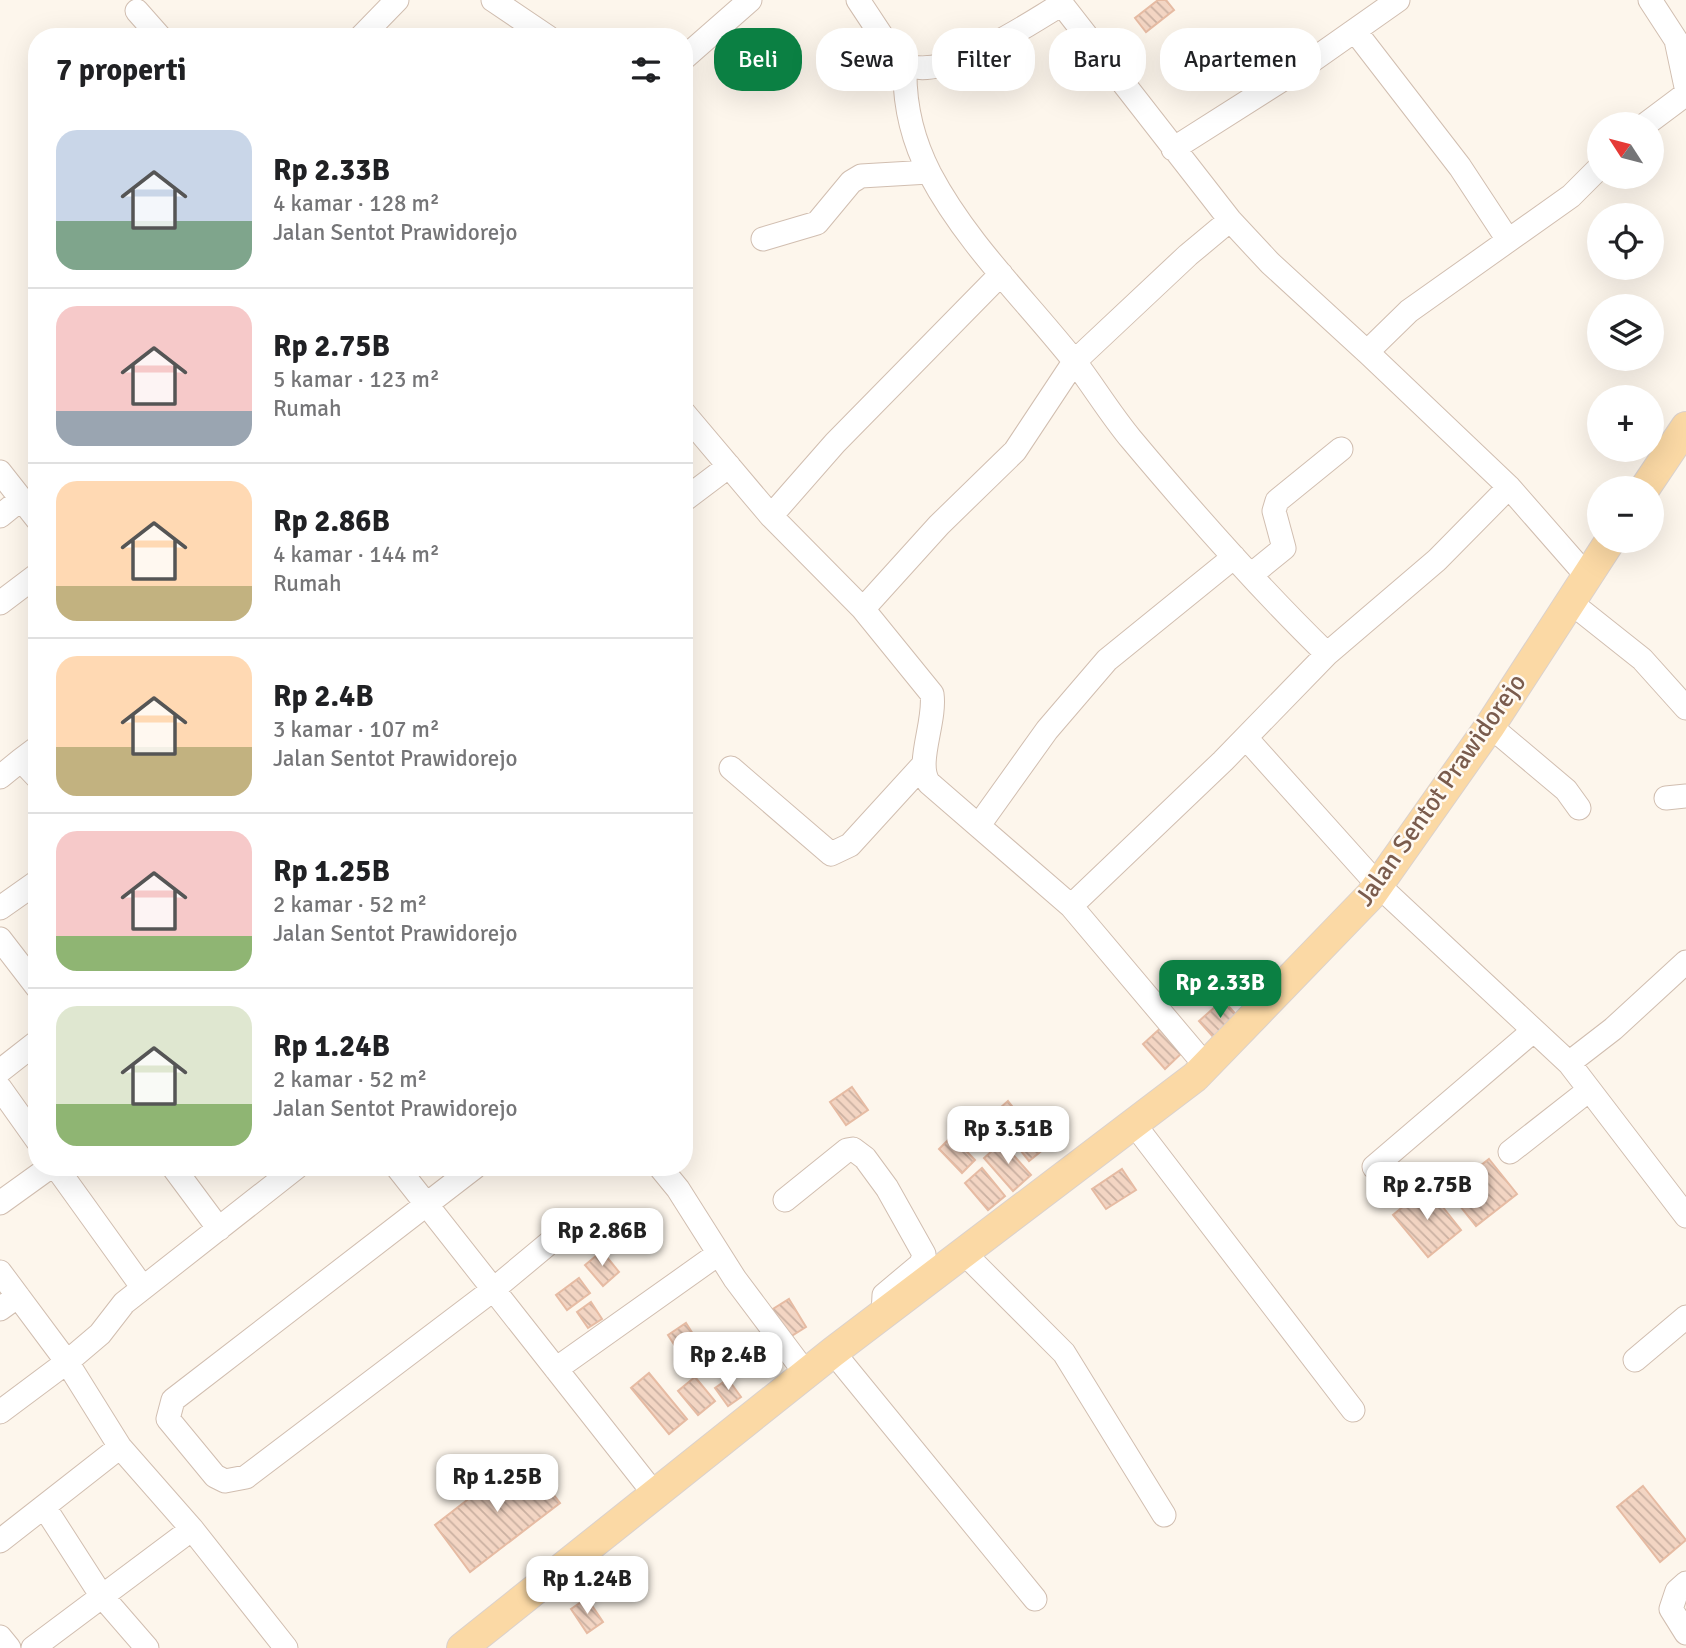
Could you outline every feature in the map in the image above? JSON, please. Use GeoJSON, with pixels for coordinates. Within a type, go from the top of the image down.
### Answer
{"type":"FeatureCollection","features":[{"type":"Feature","properties":{"kind":"main road"},"geometry":{"type":"LineString","coordinates":[[1653,476],[1686,427]]}},
{"type":"Feature","properties":{"kind":"main road","name":"Jalan Sentot Prawidorejo"},"geometry":{"type":"LineString","coordinates":[[462,1648],[656,1496],[833,1352],[965,1254],[1206,1066],[1256,1017],[1378,885],[1490,726],[1602,553]]}},
{"type":"Feature","properties":{"kind":"street"},"geometry":{"type":"LineString","coordinates":[[370,28],[397,0]]}},
{"type":"Feature","properties":{"kind":"street"},"geometry":{"type":"LineString","coordinates":[[493,0],[535,28]]}},
{"type":"Feature","properties":{"kind":"street"},"geometry":{"type":"LineString","coordinates":[[693,50],[750,0]]}},
{"type":"Feature","properties":{"kind":"street"},"geometry":{"type":"LineString","coordinates":[[858,0],[878,28]]}},
{"type":"Feature","properties":{"kind":"street"},"geometry":{"type":"LineString","coordinates":[[1173,149],[1355,31],[1398,0]]}},
{"type":"Feature","properties":{"kind":"street"},"geometry":{"type":"LineString","coordinates":[[1650,0],[1676,40],[1686,88]]}},
{"type":"Feature","properties":{"kind":"street"},"geometry":{"type":"LineString","coordinates":[[918,67],[931,68],[991,47],[1059,3],[1072,13],[1173,149],[1230,220],[1270,263],[1509,487],[1587,575]]}},
{"type":"Feature","properties":{"kind":"street"},"geometry":{"type":"LineString","coordinates":[[137,11],[152,28]]}},
{"type":"Feature","properties":{"kind":"street"},"geometry":{"type":"LineString","coordinates":[[1355,31],[1460,167],[1508,240]]}},
{"type":"Feature","properties":{"kind":"street"},"geometry":{"type":"LineString","coordinates":[[905,91],[929,172],[957,217],[1000,274],[1074,362],[1129,437],[1234,557],[1327,654]]}},
{"type":"Feature","properties":{"kind":"street"},"geometry":{"type":"LineString","coordinates":[[1662,112],[1686,94]]}},
{"type":"Feature","properties":{"kind":"street"},"geometry":{"type":"LineString","coordinates":[[763,239],[817,223],[851,182],[861,176],[929,172]]}},
{"type":"Feature","properties":{"kind":"street"},"geometry":{"type":"LineString","coordinates":[[1367,352],[1409,311],[1570,197],[1587,180]]}},
{"type":"Feature","properties":{"kind":"street"},"geometry":{"type":"LineString","coordinates":[[863,609],[939,525],[1015,451],[1074,362],[1188,255],[1230,220]]}},
{"type":"Feature","properties":{"kind":"street"},"geometry":{"type":"LineString","coordinates":[[771,516],[870,406],[1000,274]]}},
{"type":"Feature","properties":{"kind":"street"},"geometry":{"type":"LineString","coordinates":[[693,424],[771,516],[863,609],[932,694],[934,711],[923,765],[923,775],[929,783],[1071,906],[1206,1066]]}},
{"type":"Feature","properties":{"kind":"street"},"geometry":{"type":"LineString","coordinates":[[1251,575],[1284,546],[1275,520],[1277,500],[1341,449]]}},
{"type":"Feature","properties":{"kind":"street"},"geometry":{"type":"LineString","coordinates":[[693,493],[729,466]]}},
{"type":"Feature","properties":{"kind":"street"},"geometry":{"type":"LineString","coordinates":[[0,472],[28,508]]}},
{"type":"Feature","properties":{"kind":"street"},"geometry":{"type":"LineString","coordinates":[[1071,906],[1246,738],[1327,654],[1437,560],[1509,487]]}},
{"type":"Feature","properties":{"kind":"street"},"geometry":{"type":"LineString","coordinates":[[0,516],[21,499]]}},
{"type":"Feature","properties":{"kind":"street"},"geometry":{"type":"LineString","coordinates":[[979,825],[1047,730],[1107,660],[1234,557]]}},
{"type":"Feature","properties":{"kind":"street"},"geometry":{"type":"LineString","coordinates":[[0,603],[28,582]]}},
{"type":"Feature","properties":{"kind":"street"},"geometry":{"type":"LineString","coordinates":[[1569,601],[1642,659],[1686,708]]}},
{"type":"Feature","properties":{"kind":"street"},"geometry":{"type":"LineString","coordinates":[[1490,726],[1566,790],[1578,808]]}},
{"type":"Feature","properties":{"kind":"street"},"geometry":{"type":"LineString","coordinates":[[1246,738],[1378,885],[1569,1063],[1686,1216]]}},
{"type":"Feature","properties":{"kind":"street"},"geometry":{"type":"LineString","coordinates":[[0,777],[28,755]]}},
{"type":"Feature","properties":{"kind":"street"},"geometry":{"type":"LineString","coordinates":[[731,768],[831,853],[850,845],[923,765]]}},
{"type":"Feature","properties":{"kind":"street"},"geometry":{"type":"LineString","coordinates":[[0,908],[28,888]]}},
{"type":"Feature","properties":{"kind":"street"},"geometry":{"type":"LineString","coordinates":[[0,939],[28,975]]}},
{"type":"Feature","properties":{"kind":"street"},"geometry":{"type":"LineString","coordinates":[[1569,1063],[1613,1029],[1686,962]]}},
{"type":"Feature","properties":{"kind":"street"},"geometry":{"type":"LineString","coordinates":[[1374,1167],[1533,1031]]}},
{"type":"Feature","properties":{"kind":"street"},"geometry":{"type":"LineString","coordinates":[[0,1071],[28,1049]]}},
{"type":"Feature","properties":{"kind":"street"},"geometry":{"type":"LineString","coordinates":[[0,1088],[28,1127]]}},
{"type":"Feature","properties":{"kind":"street"},"geometry":{"type":"LineString","coordinates":[[1510,1152],[1589,1090]]}},
{"type":"Feature","properties":{"kind":"street"},"geometry":{"type":"LineString","coordinates":[[1134,1124],[1353,1410]]}},
{"type":"Feature","properties":{"kind":"street"},"geometry":{"type":"LineString","coordinates":[[785,1200],[847,1150],[857,1151],[865,1158],[887,1188],[924,1254],[921,1264],[884,1295],[883,1315]]}},
{"type":"Feature","properties":{"kind":"street"},"geometry":{"type":"LineString","coordinates":[[0,1203],[38,1176]]}},
{"type":"Feature","properties":{"kind":"street"},"geometry":{"type":"LineString","coordinates":[[62,1176],[143,1288]]}},
{"type":"Feature","properties":{"kind":"street"},"geometry":{"type":"LineString","coordinates":[[180,1176],[219,1229]]}},
{"type":"Feature","properties":{"kind":"street"},"geometry":{"type":"LineString","coordinates":[[0,1412],[100,1334],[124,1303],[286,1176]]}},
{"type":"Feature","properties":{"kind":"street"},"geometry":{"type":"LineString","coordinates":[[404,1176],[656,1496]]}},
{"type":"Feature","properties":{"kind":"street"},"geometry":{"type":"LineString","coordinates":[[464,1176],[173,1400],[168,1419],[215,1476],[225,1481],[246,1477],[494,1289],[566,1229]]}},
{"type":"Feature","properties":{"kind":"street"},"geometry":{"type":"LineString","coordinates":[[667,1176],[718,1254],[807,1375]]}},
{"type":"Feature","properties":{"kind":"street"},"geometry":{"type":"LineString","coordinates":[[556,1369],[718,1254]]}},
{"type":"Feature","properties":{"kind":"street"},"geometry":{"type":"LineString","coordinates":[[965,1254],[1064,1353],[1164,1515]]}},
{"type":"Feature","properties":{"kind":"street"},"geometry":{"type":"LineString","coordinates":[[0,1272],[9,1302],[66,1362],[120,1447],[192,1529],[275,1644]]}},
{"type":"Feature","properties":{"kind":"street"},"geometry":{"type":"LineString","coordinates":[[1635,1360],[1686,1317]]}},
{"type":"Feature","properties":{"kind":"street"},"geometry":{"type":"LineString","coordinates":[[833,1352],[1035,1599]]}},
{"type":"Feature","properties":{"kind":"street"},"geometry":{"type":"LineString","coordinates":[[0,1541],[120,1447]]}},
{"type":"Feature","properties":{"kind":"street"},"geometry":{"type":"LineString","coordinates":[[44,1508],[101,1595],[147,1648]]}},
{"type":"Feature","properties":{"kind":"street"},"geometry":{"type":"LineString","coordinates":[[33,1648],[192,1529]]}},
{"type":"Feature","properties":{"kind":"street"},"geometry":{"type":"LineString","coordinates":[[1686,1583],[1677,1591],[1671,1609],[1686,1633]]}},
{"type":"Feature","properties":{"kind":"street"},"geometry":{"type":"LineString","coordinates":[[0,1637],[9,1648]]}},
{"type":"Feature","properties":{"kind":"building"},"geometry":{"type":"Polygon","coordinates":[[[1158,0],[1166,0],[1174,10],[1146,32],[1146,28],[1143,28],[1135,18],[1158,0]]]}},
{"type":"Feature","properties":{"kind":"building"},"geometry":{"type":"Polygon","coordinates":[[[1223,1000],[1240,1019],[1216,1040],[1199,1021],[1223,1000]]]}},
{"type":"Feature","properties":{"kind":"building"},"geometry":{"type":"Polygon","coordinates":[[[1164,1025],[1186,1049],[1165,1069],[1143,1044],[1164,1025]]]}},
{"type":"Feature","properties":{"kind":"building"},"geometry":{"type":"Polygon","coordinates":[[[852,1087],[868,1110],[846,1125],[830,1102],[852,1087]]]}},
{"type":"Feature","properties":{"kind":"building"},"geometry":{"type":"Polygon","coordinates":[[[1008,1101],[1045,1148],[1029,1161],[992,1115],[1008,1101]]]}},
{"type":"Feature","properties":{"kind":"building"},"geometry":{"type":"Polygon","coordinates":[[[981,1120],[992,1138],[976,1149],[964,1131],[981,1120]]]}},
{"type":"Feature","properties":{"kind":"building"},"geometry":{"type":"Polygon","coordinates":[[[952,1136],[975,1160],[962,1173],[939,1149],[952,1136]]]}},
{"type":"Feature","properties":{"kind":"building"},"geometry":{"type":"Polygon","coordinates":[[[1002,1142],[1031,1175],[1013,1191],[984,1158],[1002,1142]]]}},
{"type":"Feature","properties":{"kind":"building"},"geometry":{"type":"Polygon","coordinates":[[[1489,1159],[1517,1194],[1476,1226],[1448,1191],[1489,1159]]]}},
{"type":"Feature","properties":{"kind":"building"},"geometry":{"type":"Polygon","coordinates":[[[982,1168],[1005,1196],[988,1210],[965,1183],[982,1168]]]}},
{"type":"Feature","properties":{"kind":"building"},"geometry":{"type":"Polygon","coordinates":[[[1122,1169],[1136,1190],[1106,1209],[1092,1189],[1122,1169]]]}},
{"type":"Feature","properties":{"kind":"building"},"geometry":{"type":"Polygon","coordinates":[[[1427,1187],[1461,1230],[1428,1257],[1393,1215],[1427,1187]]]}},
{"type":"Feature","properties":{"kind":"building"},"geometry":{"type":"Polygon","coordinates":[[[602,1251],[619,1272],[603,1286],[585,1265],[602,1251]]]}},
{"type":"Feature","properties":{"kind":"building"},"geometry":{"type":"Polygon","coordinates":[[[579,1278],[590,1293],[567,1310],[556,1295],[579,1278]]]}},
{"type":"Feature","properties":{"kind":"building"},"geometry":{"type":"Polygon","coordinates":[[[789,1299],[806,1327],[785,1340],[768,1312],[789,1299]]]}},
{"type":"Feature","properties":{"kind":"building"},"geometry":{"type":"Polygon","coordinates":[[[591,1302],[602,1319],[588,1328],[577,1312],[591,1302]]]}},
{"type":"Feature","properties":{"kind":"building"},"geometry":{"type":"Polygon","coordinates":[[[686,1323],[709,1359],[691,1371],[668,1335],[686,1323]]]}},
{"type":"Feature","properties":{"kind":"building"},"geometry":{"type":"Polygon","coordinates":[[[734,1350],[743,1364],[730,1373],[721,1359],[734,1350]]]}},
{"type":"Feature","properties":{"kind":"building"},"geometry":{"type":"Polygon","coordinates":[[[649,1373],[687,1419],[669,1434],[631,1388],[649,1373]]]}},
{"type":"Feature","properties":{"kind":"building"},"geometry":{"type":"Polygon","coordinates":[[[695,1377],[715,1401],[698,1415],[678,1391],[695,1377]]]}},
{"type":"Feature","properties":{"kind":"building"},"geometry":{"type":"Polygon","coordinates":[[[728,1379],[741,1397],[728,1406],[715,1388],[728,1379]]]}},
{"type":"Feature","properties":{"kind":"building"},"geometry":{"type":"Polygon","coordinates":[[[524,1456],[560,1503],[470,1572],[435,1525],[524,1456]]]}},
{"type":"Feature","properties":{"kind":"building"},"geometry":{"type":"Polygon","coordinates":[[[1643,1486],[1686,1540],[1660,1562],[1617,1507],[1643,1486]]]}},
{"type":"Feature","properties":{"kind":"building"},"geometry":{"type":"Polygon","coordinates":[[[587,1598],[603,1622],[587,1633],[571,1609],[587,1598]]]}}]}
